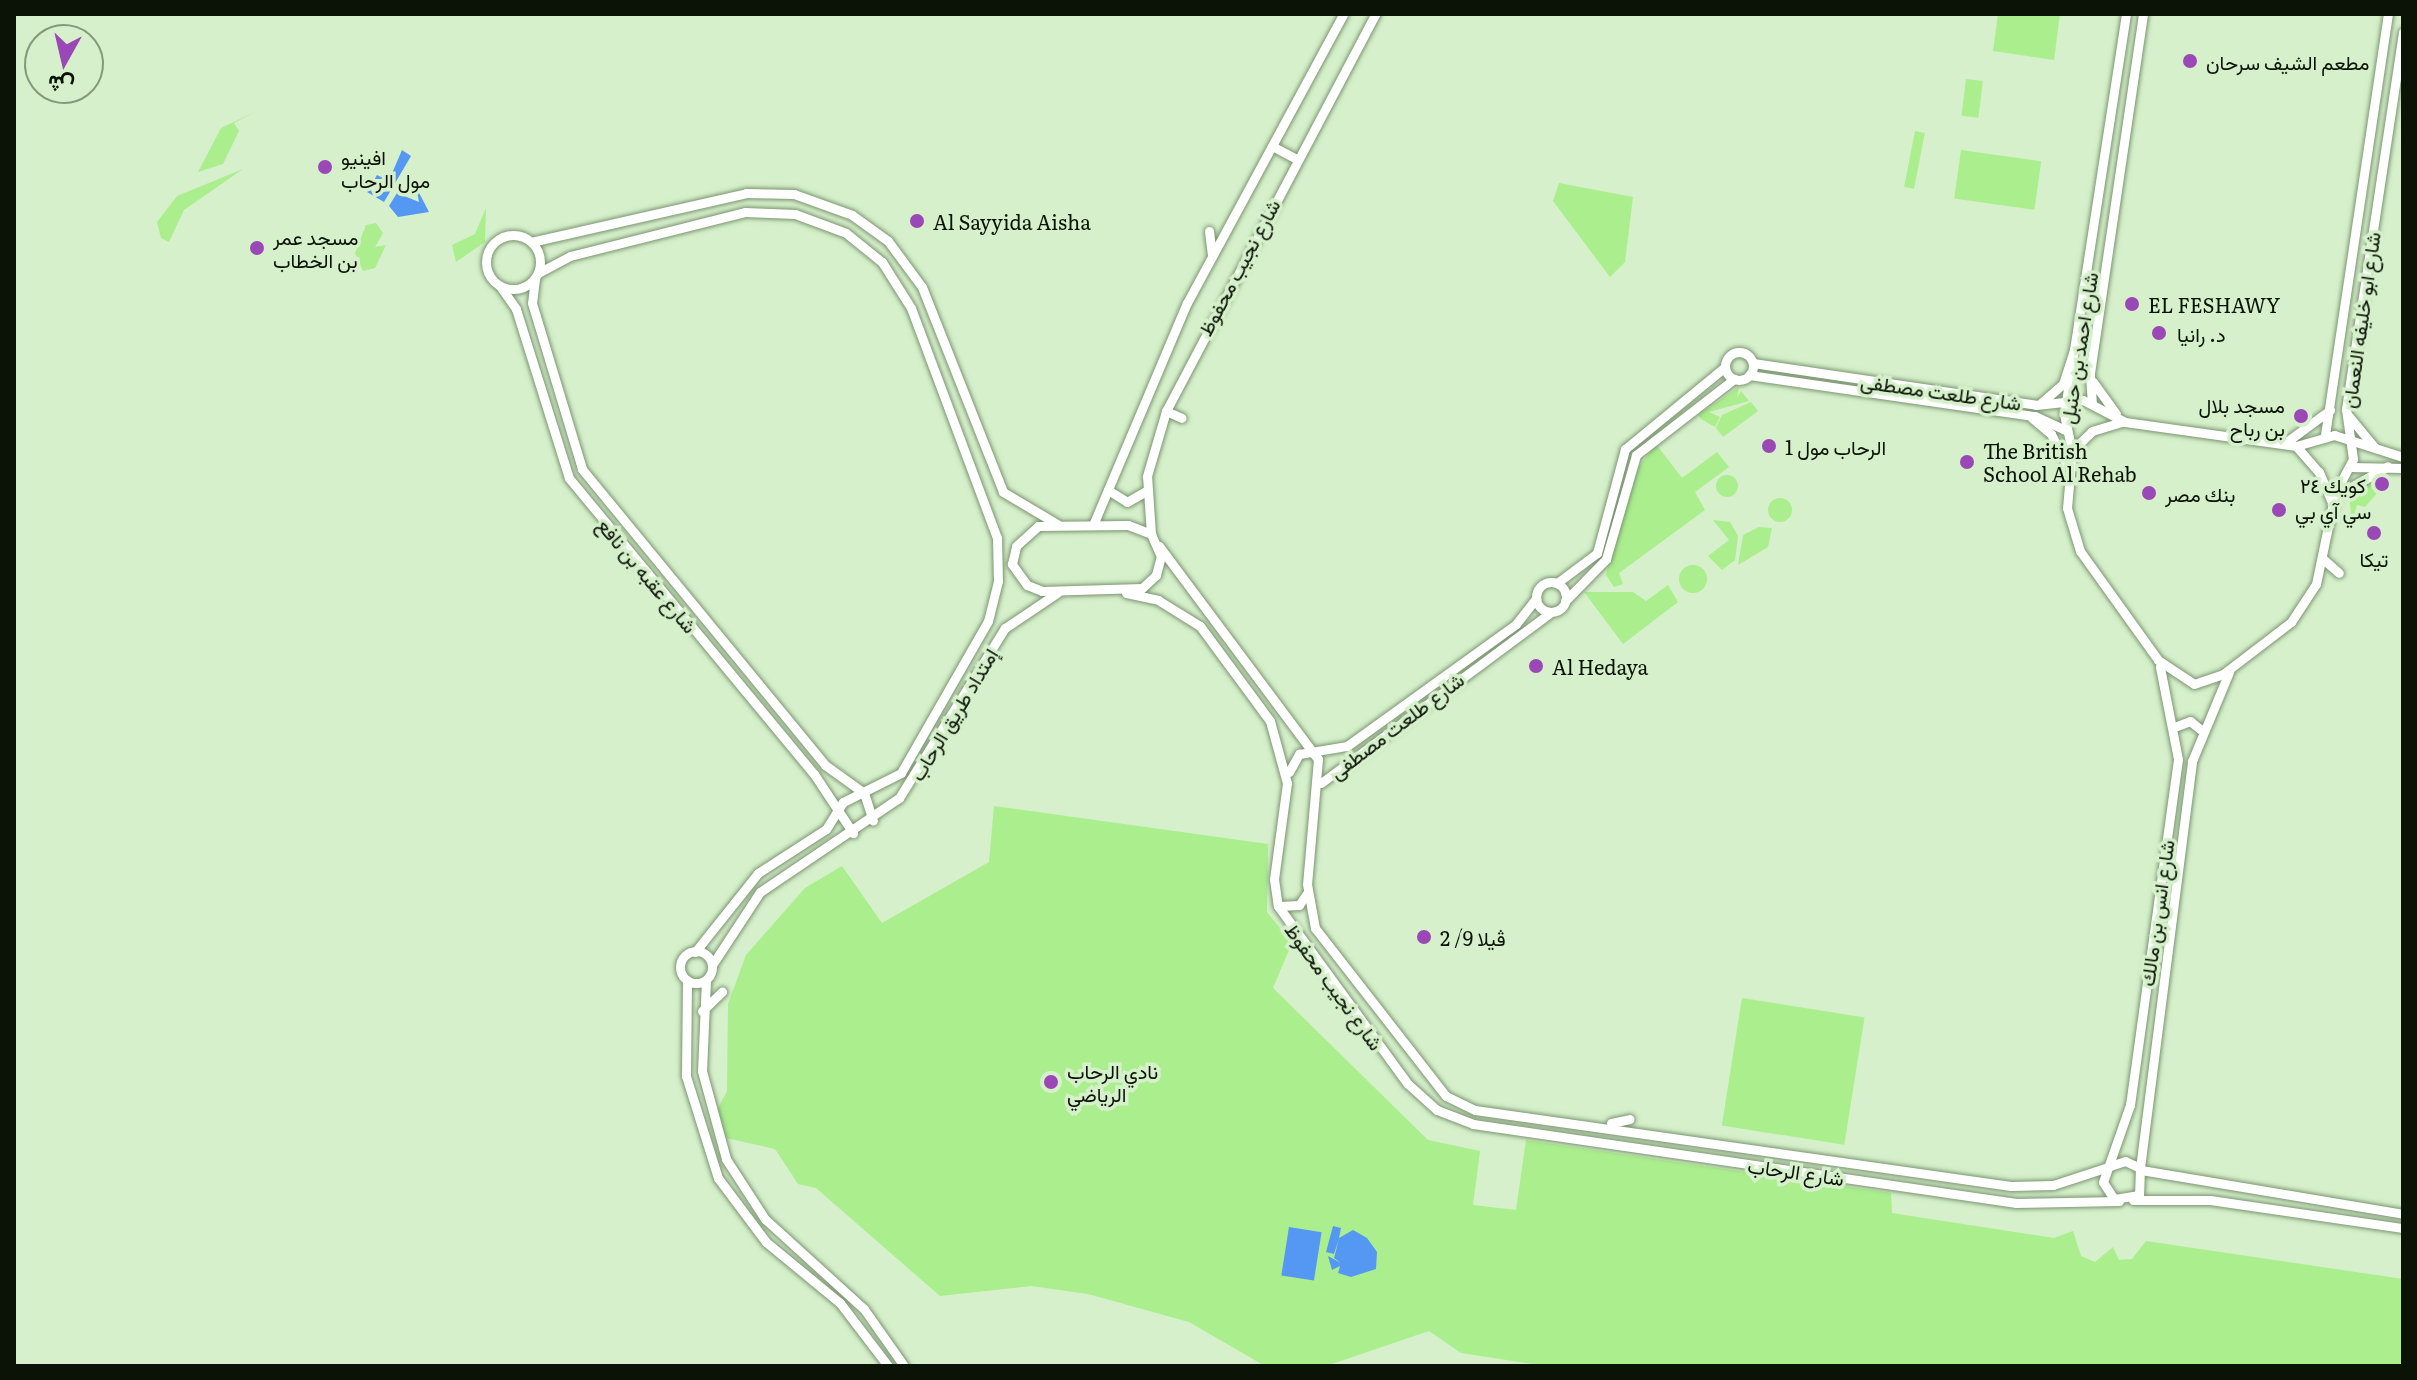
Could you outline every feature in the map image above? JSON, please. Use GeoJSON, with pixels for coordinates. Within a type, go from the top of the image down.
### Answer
{"type":"FeatureCollection","features":[{"type":"Feature","properties":{"kind":"street","name":"شارع نجيب محفوظ"},"geometry":{"type":"LineString","coordinates":[[1093,525],[1151,380],[1212,257],[1343,14]]}},
{"type":"Feature","properties":{"kind":"street","name":"شارع نجيب محفوظ"},"geometry":{"type":"LineString","coordinates":[[1375,14],[1166,411],[1146,491],[1151,534],[1314,752],[1321,783],[1307,893],[1321,939],[1422,1072],[1475,1110]]}},
{"type":"Feature","properties":{"kind":"street","name":"شارع احمد بن حنبل"},"geometry":{"type":"LineString","coordinates":[[2126,14],[2082,332],[2066,402],[2065,430],[2072,451],[2068,474],[2069,521],[2080,551],[2158,660],[2194,684]]}},
{"type":"Feature","properties":{"kind":"street","name":"شارع احمد بن حنبل"},"geometry":{"type":"LineString","coordinates":[[2092,404],[2090,373],[2143,14]]}},
{"type":"Feature","properties":{"kind":"street","name":"شارع ابو خليفه النعمان"},"geometry":{"type":"LineString","coordinates":[[2325,435],[2332,408],[2388,14]]}},
{"type":"Feature","properties":{"kind":"street","name":"شارع ابو خليفه النعمان"},"geometry":{"type":"LineString","coordinates":[[2194,684],[2232,668],[2302,611],[2323,559],[2333,504],[2350,467],[2346,409],[2403,32]]}},
{"type":"Feature","properties":{"kind":"street"},"geometry":{"type":"LineString","coordinates":[[2113,106],[2130,109]]}},
{"type":"Feature","properties":{"kind":"street"},"geometry":{"type":"LineString","coordinates":[[2111,126],[2117,120],[2127,128]]}},
{"type":"Feature","properties":{"kind":"street"},"geometry":{"type":"LineString","coordinates":[[1272,146],[1296,159]]}},
{"type":"Feature","properties":{"kind":"street"},"geometry":{"type":"LineString","coordinates":[[2368,155],[2384,157]]}},
{"type":"Feature","properties":{"kind":"street"},"geometry":{"type":"LineString","coordinates":[[1012,564],[999,564],[911,308],[893,276],[854,244],[795,214],[722,222],[570,256],[519,289],[500,286],[487,269],[491,247],[508,236],[531,242],[746,193],[794,194],[852,215],[898,251],[922,287],[1003,492],[1057,524]]}},
{"type":"Feature","properties":{"kind":"street"},"geometry":{"type":"LineString","coordinates":[[1209,231],[1212,257]]}},
{"type":"Feature","properties":{"kind":"street"},"geometry":{"type":"LineString","coordinates":[[531,242],[537,276]]}},
{"type":"Feature","properties":{"kind":"street","name":"شارع عقبه بن نافع"},"geometry":{"type":"LineString","coordinates":[[537,276],[532,303],[577,461],[825,765],[864,793]]}},
{"type":"Feature","properties":{"kind":"street","name":"شارع عقبه بن نافع"},"geometry":{"type":"LineString","coordinates":[[500,286],[516,309],[569,478],[814,774],[836,815],[853,833]]}},
{"type":"Feature","properties":{"kind":"street"},"geometry":{"type":"LineString","coordinates":[[2036,405],[2063,384],[2082,332]]}},
{"type":"Feature","properties":{"kind":"street","name":"شارع طلعت مصطفى"},"geometry":{"type":"LineString","coordinates":[[1725,367],[1735,352],[1753,363],[2036,405],[2066,402],[2092,404],[2125,422],[2290,445],[2325,435]]}},
{"type":"Feature","properties":{"kind":"street"},"geometry":{"type":"LineString","coordinates":[[2078,357],[2093,358]]}},
{"type":"Feature","properties":{"kind":"street"},"geometry":{"type":"LineString","coordinates":[[1734,379],[1725,367],[1625,449],[1597,553],[1557,583],[1565,601],[1606,559],[1636,455],[1734,379],[1749,375],[1753,363]]}},
{"type":"Feature","properties":{"kind":"street"},"geometry":{"type":"LineString","coordinates":[[2090,373],[2100,398],[2125,422]]}},
{"type":"Feature","properties":{"kind":"street","name":"شارع طلعت مصطفى"},"geometry":{"type":"LineString","coordinates":[[1749,375],[2025,415],[2065,430]]}},
{"type":"Feature","properties":{"kind":"street"},"geometry":{"type":"LineString","coordinates":[[2334,390],[2349,392]]}},
{"type":"Feature","properties":{"kind":"street"},"geometry":{"type":"LineString","coordinates":[[2332,408],[2290,445],[2319,472],[2333,504],[2355,478],[2388,466]]}},
{"type":"Feature","properties":{"kind":"street"},"geometry":{"type":"LineString","coordinates":[[2346,409],[2361,438],[2389,454]]}},
{"type":"Feature","properties":{"kind":"street"},"geometry":{"type":"LineString","coordinates":[[1166,411],[1182,418]]}},
{"type":"Feature","properties":{"kind":"street"},"geometry":{"type":"LineString","coordinates":[[2025,415],[2058,443],[2068,474]]}},
{"type":"Feature","properties":{"kind":"street","name":"شارع طلعت مصطفى"},"geometry":{"type":"LineString","coordinates":[[2072,451],[2092,431],[2125,422]]}},
{"type":"Feature","properties":{"kind":"street"},"geometry":{"type":"LineString","coordinates":[[2325,435],[2403,457]]}},
{"type":"Feature","properties":{"kind":"street"},"geometry":{"type":"LineString","coordinates":[[2350,467],[2403,468]]}},
{"type":"Feature","properties":{"kind":"street"},"geometry":{"type":"LineString","coordinates":[[1108,490],[1127,502],[1146,491]]}},
{"type":"Feature","properties":{"kind":"street"},"geometry":{"type":"LineString","coordinates":[[1012,564],[1024,534],[1057,524],[1136,526],[1151,534]]}},
{"type":"Feature","properties":{"kind":"street"},"geometry":{"type":"LineString","coordinates":[[1126,593],[1156,575],[1159,546]]}},
{"type":"Feature","properties":{"kind":"street"},"geometry":{"type":"LineString","coordinates":[[2323,559],[2339,573]]}},
{"type":"Feature","properties":{"kind":"street","name":"إمتداد طريق الرحاب"},"geometry":{"type":"LineString","coordinates":[[695,952],[746,884],[836,815],[843,802],[901,773],[984,619],[999,564]]}},
{"type":"Feature","properties":{"kind":"street"},"geometry":{"type":"LineString","coordinates":[[1012,564],[1027,585],[1057,593]]}},
{"type":"Feature","properties":{"kind":"street","name":"شارع طلعت مصطفى"},"geometry":{"type":"LineString","coordinates":[[1314,752],[1347,746],[1516,624],[1543,584],[1557,583]]}},
{"type":"Feature","properties":{"kind":"street","name":"شارع نجيب محفوظ"},"geometry":{"type":"LineString","coordinates":[[1057,593],[1126,593],[1173,607],[1211,638],[1276,732],[1287,783],[1274,879],[1278,906],[1416,1094],[1473,1124]]}},
{"type":"Feature","properties":{"kind":"street","name":"إمتداد طريق الرحاب"},"geometry":{"type":"LineString","coordinates":[[712,965],[760,892],[873,821],[921,772],[1005,628],[1057,593]]}},
{"type":"Feature","properties":{"kind":"street"},"geometry":{"type":"LineString","coordinates":[[1536,598],[1551,612]]}},
{"type":"Feature","properties":{"kind":"street","name":"شارع طلعت مصطفى"},"geometry":{"type":"LineString","coordinates":[[1321,783],[1565,601]]}},
{"type":"Feature","properties":{"kind":"street","name":"شارع انس بن مالك"},"geometry":{"type":"LineString","coordinates":[[2109,1167],[2123,1135],[2177,726],[2158,660]]}},
{"type":"Feature","properties":{"kind":"street","name":"شارع انس بن مالك"},"geometry":{"type":"LineString","coordinates":[[2140,1169],[2139,1138],[2201,730],[2232,668]]}},
{"type":"Feature","properties":{"kind":"street"},"geometry":{"type":"LineString","coordinates":[[2177,726],[2190,721],[2201,730]]}},
{"type":"Feature","properties":{"kind":"street"},"geometry":{"type":"LineString","coordinates":[[1287,783],[1295,757],[1314,752]]}},
{"type":"Feature","properties":{"kind":"street"},"geometry":{"type":"LineString","coordinates":[[814,774],[825,765]]}},
{"type":"Feature","properties":{"kind":"street"},"geometry":{"type":"LineString","coordinates":[[864,793],[873,821]]}},
{"type":"Feature","properties":{"kind":"street"},"geometry":{"type":"LineString","coordinates":[[1278,906],[1299,905],[1307,893]]}},
{"type":"Feature","properties":{"kind":"street"},"geometry":{"type":"LineString","coordinates":[[888,1366],[840,1303],[778,1259],[732,1200],[699,1132],[684,1057],[687,980],[681,963],[695,952],[712,965],[706,980],[702,1011],[709,1117],[734,1175],[777,1233],[864,1309],[904,1366]]}},
{"type":"Feature","properties":{"kind":"street"},"geometry":{"type":"LineString","coordinates":[[687,980],[706,980]]}},
{"type":"Feature","properties":{"kind":"street"},"geometry":{"type":"LineString","coordinates":[[702,1011],[722,992]]}},
{"type":"Feature","properties":{"kind":"street"},"geometry":{"type":"LineString","coordinates":[[1473,1124],[1475,1110]]}},
{"type":"Feature","properties":{"kind":"street","name":"شارع الرحاب"},"geometry":{"type":"LineString","coordinates":[[1475,1110],[2011,1186],[2062,1182],[2109,1167]]}},
{"type":"Feature","properties":{"kind":"street"},"geometry":{"type":"LineString","coordinates":[[1599,1127],[1630,1119]]}},
{"type":"Feature","properties":{"kind":"street","name":"شارع الرحاب"},"geometry":{"type":"LineString","coordinates":[[1473,1124],[2009,1202],[2124,1201],[2174,1197],[2403,1228]]}},
{"type":"Feature","properties":{"kind":"street"},"geometry":{"type":"LineString","coordinates":[[2123,1135],[2139,1138]]}},
{"type":"Feature","properties":{"kind":"street"},"geometry":{"type":"LineString","coordinates":[[2140,1169],[2144,1185],[2124,1201],[2104,1187],[2109,1167],[2125,1161],[2177,1181],[2403,1214]]}},
{"type":"Feature","properties":{"kind":"street"},"geometry":{"type":"LineString","coordinates":[[2174,1197],[2177,1181]]}},
{"type":"Feature","properties":{"kind":"street"},"geometry":{"type":"LineString","coordinates":[[2062,1182],[2073,1190],[2068,1202]]}},
{"type":"Feature","properties":{"kind":"green space"},"geometry":{"type":"Polygon","coordinates":[[[1998,14],[2060,14],[2054,60],[1993,51],[1998,14]]]}},
{"type":"Feature","properties":{"kind":"green space"},"geometry":{"type":"Polygon","coordinates":[[[1966,79],[1983,81],[1978,118],[1961,116],[1966,79]]]}},
{"type":"Feature","properties":{"kind":"green space"},"geometry":{"type":"Polygon","coordinates":[[[259,110],[234,123],[239,131],[223,164],[198,172],[221,128],[259,110]]]}},
{"type":"Feature","properties":{"kind":"green space"},"geometry":{"type":"Polygon","coordinates":[[[1915,131],[1925,133],[1914,189],[1904,187],[1915,131]]]}},
{"type":"Feature","properties":{"kind":"green space"},"geometry":{"type":"Polygon","coordinates":[[[1961,150],[2041,161],[2034,210],[1954,199],[1961,150]]]}},
{"type":"Feature","properties":{"kind":"green space"},"geometry":{"type":"Polygon","coordinates":[[[243,169],[184,210],[169,242],[161,238],[157,222],[177,196],[243,169]]]}},
{"type":"Feature","properties":{"kind":"green space"},"geometry":{"type":"Polygon","coordinates":[[[1559,183],[1633,197],[1625,262],[1610,277],[1553,201],[1559,183]]]}},
{"type":"Feature","properties":{"kind":"green space"},"geometry":{"type":"Polygon","coordinates":[[[486,208],[485,242],[456,262],[452,245],[475,234],[486,208]]]}},
{"type":"Feature","properties":{"kind":"green space"},"geometry":{"type":"Polygon","coordinates":[[[376,223],[383,233],[375,247],[386,245],[375,268],[363,271],[355,253],[366,225],[376,223]]]}},
{"type":"Feature","properties":{"kind":"green space"},"geometry":{"type":"Polygon","coordinates":[[[1739,387],[1737,398],[1741,391],[1749,401],[1709,412],[1720,417],[1715,427],[1701,419],[1698,415],[1739,387]]]}},
{"type":"Feature","properties":{"kind":"green space"},"geometry":{"type":"Polygon","coordinates":[[[1751,402],[1758,411],[1723,437],[1716,428],[1722,415],[1751,402]]]}},
{"type":"Feature","properties":{"kind":"green space"},"geometry":{"type":"Polygon","coordinates":[[[1656,444],[1682,478],[1717,452],[1729,467],[1695,492],[1705,510],[1619,573],[1623,584],[1614,587],[1606,575],[1629,480],[1656,444]]]}},
{"type":"Feature","properties":{"kind":"green space"},"geometry":{"type":"Polygon","coordinates":[[[1727,475],[1735,478],[1738,486],[1735,494],[1727,497],[1719,494],[1716,486],[1719,478],[1727,475]]]}},
{"type":"Feature","properties":{"kind":"green space"},"geometry":{"type":"Polygon","coordinates":[[[2377,476],[2387,482],[2365,507],[2357,505],[2352,525],[2349,494],[2377,476]]]}},
{"type":"Feature","properties":{"kind":"green space"},"geometry":{"type":"Polygon","coordinates":[[[1780,498],[1789,501],[1792,510],[1789,519],[1780,522],[1771,519],[1768,510],[1771,501],[1780,498]]]}},
{"type":"Feature","properties":{"kind":"green space"},"geometry":{"type":"Polygon","coordinates":[[[1713,520],[1730,522],[1738,536],[1735,560],[1722,570],[1708,556],[1729,540],[1713,520]]]}},
{"type":"Feature","properties":{"kind":"green space"},"geometry":{"type":"Polygon","coordinates":[[[1759,527],[1772,528],[1768,547],[1738,565],[1743,535],[1759,527]]]}},
{"type":"Feature","properties":{"kind":"green space"},"geometry":{"type":"Polygon","coordinates":[[[1693,565],[1703,569],[1707,579],[1703,589],[1693,593],[1683,589],[1679,579],[1683,569],[1693,565]]]}},
{"type":"Feature","properties":{"kind":"green space"},"geometry":{"type":"Polygon","coordinates":[[[1668,585],[1678,602],[1623,644],[1584,592],[1633,592],[1646,601],[1668,585]]]}},
{"type":"Feature","properties":{"kind":"green space","name":"نادي الرحاب الرياضي"},"geometry":{"type":"Polygon","coordinates":[[[994,806],[1268,844],[1267,912],[1292,943],[1273,988],[1428,1140],[1480,1151],[1473,1205],[1516,1210],[1526,1140],[1891,1193],[1892,1213],[2054,1238],[2073,1231],[2081,1256],[2095,1262],[2113,1247],[2119,1260],[2132,1259],[2146,1241],[2403,1279],[2403,1366],[1545,1366],[1461,1353],[1429,1331],[1326,1366],[1265,1366],[1189,1322],[1088,1294],[1031,1286],[940,1296],[816,1188],[798,1184],[775,1149],[726,1138],[716,1112],[727,1091],[728,1004],[746,955],[805,888],[842,866],[882,923],[989,862],[994,806]]]}},
{"type":"Feature","properties":{"kind":"green space"},"geometry":{"type":"Polygon","coordinates":[[[1742,998],[1864,1017],[1844,1145],[1722,1125],[1742,998]]]}},
{"type":"Feature","properties":{"kind":"water"},"geometry":{"type":"Polygon","coordinates":[[[402,150],[411,156],[384,202],[367,192],[377,175],[383,178],[372,190],[384,192],[402,150]]]}},
{"type":"Feature","properties":{"kind":"water"},"geometry":{"type":"Polygon","coordinates":[[[416,187],[429,212],[398,217],[389,206],[397,193],[419,202],[416,187]]]}},
{"type":"Feature","properties":{"kind":"water"},"geometry":{"type":"Polygon","coordinates":[[[1333,1226],[1341,1228],[1339,1238],[1353,1230],[1367,1238],[1377,1252],[1376,1269],[1351,1277],[1338,1273],[1340,1266],[1332,1270],[1328,1256],[1341,1263],[1334,1258],[1339,1239],[1334,1254],[1326,1252],[1333,1226]]]}},
{"type":"Feature","properties":{"kind":"water"},"geometry":{"type":"Polygon","coordinates":[[[1289,1227],[1322,1232],[1314,1281],[1281,1275],[1289,1227]]]}},
{"type":"Feature","properties":{"kind":"place","name":"مطعم الشيف سرحان"},"geometry":{"type":"Point","coordinates":[2190,61]}},
{"type":"Feature","properties":{"kind":"place","name":"افينيو مول الرحاب"},"geometry":{"type":"Point","coordinates":[325,167]}},
{"type":"Feature","properties":{"kind":"place","name":"Al Sayyida Aisha"},"geometry":{"type":"Point","coordinates":[917,221]}},
{"type":"Feature","properties":{"kind":"place","name":"مسجد عمر بن الخطاب"},"geometry":{"type":"Point","coordinates":[257,248]}},
{"type":"Feature","properties":{"kind":"place","name":"EL FESHAWY"},"geometry":{"type":"Point","coordinates":[2132,304]}},
{"type":"Feature","properties":{"kind":"place","name":"د. رانيا"},"geometry":{"type":"Point","coordinates":[2159,333]}},
{"type":"Feature","properties":{"kind":"place","name":"مسجد بلال بن رباح"},"geometry":{"type":"Point","coordinates":[2301,416]}},
{"type":"Feature","properties":{"kind":"place","name":"الرحاب مول 1"},"geometry":{"type":"Point","coordinates":[1769,446]}},
{"type":"Feature","properties":{"kind":"place","name":"The British School Al Rehab"},"geometry":{"type":"Point","coordinates":[1967,462]}},
{"type":"Feature","properties":{"kind":"place","name":"كويك ٢٤"},"geometry":{"type":"Point","coordinates":[2382,484]}},
{"type":"Feature","properties":{"kind":"place","name":"بنك مصر"},"geometry":{"type":"Point","coordinates":[2149,493]}},
{"type":"Feature","properties":{"kind":"place","name":"سي آي بي"},"geometry":{"type":"Point","coordinates":[2279,510]}},
{"type":"Feature","properties":{"kind":"place","name":"تيكا"},"geometry":{"type":"Point","coordinates":[2374,533]}},
{"type":"Feature","properties":{"kind":"place","name":"Al Hedaya"},"geometry":{"type":"Point","coordinates":[1536,666]}},
{"type":"Feature","properties":{"kind":"place","name":"ڤيلا 9/ 2"},"geometry":{"type":"Point","coordinates":[1424,937]}},
{"type":"Feature","properties":{"kind":"place","name":"نادي الرحاب الرياضي"},"geometry":{"type":"Point","coordinates":[1051,1082]}}]}
